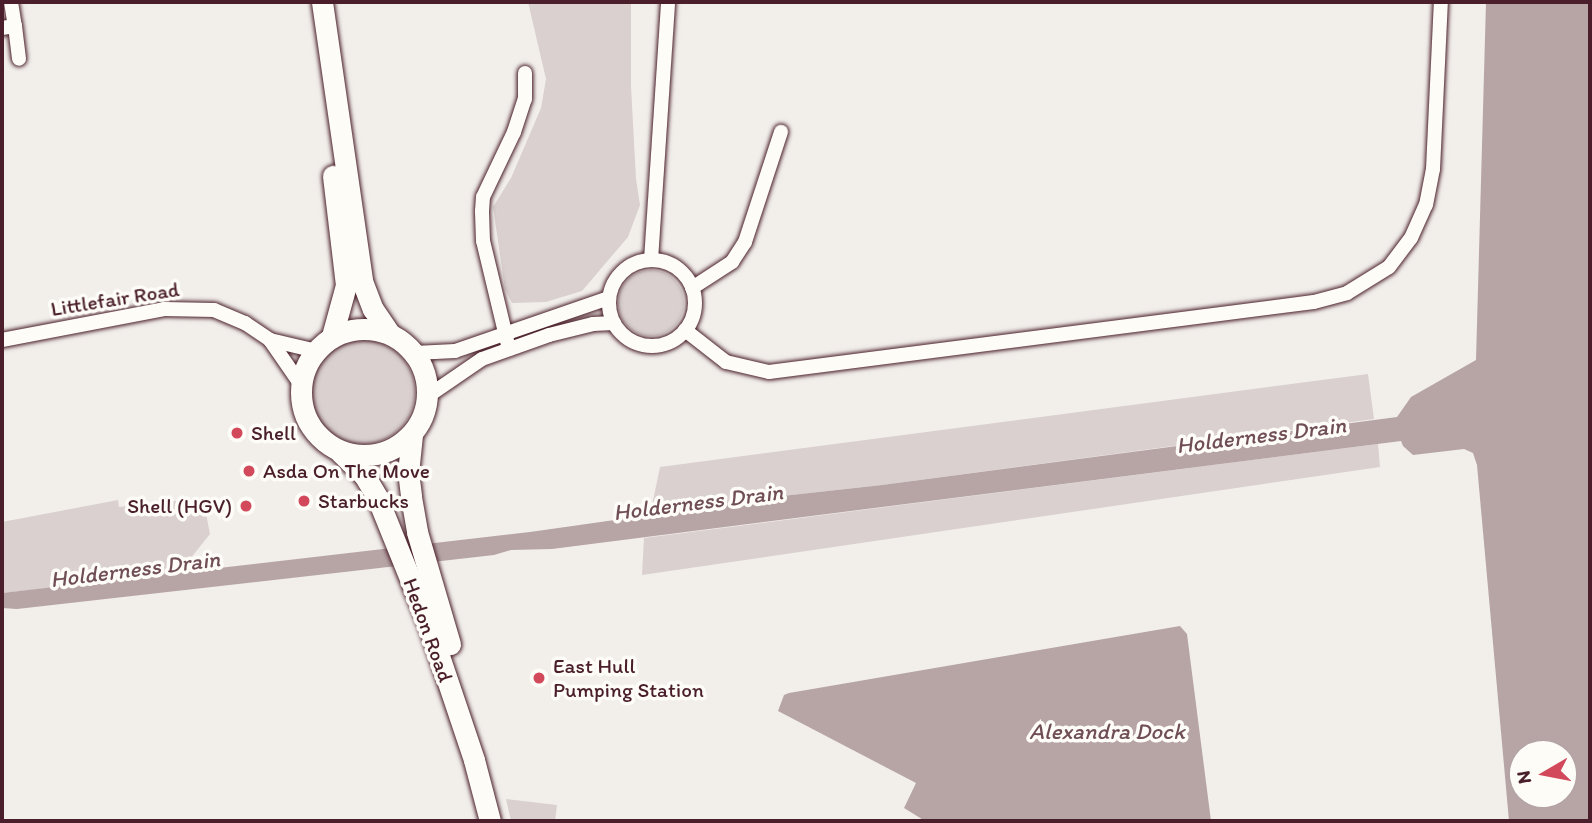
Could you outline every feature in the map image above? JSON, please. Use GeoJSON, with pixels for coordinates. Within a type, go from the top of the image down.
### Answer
{"type":"FeatureCollection","features":[{"type":"Feature","properties":{"kind":"highway"},"geometry":{"type":"LineString","coordinates":[[307,2],[345,274],[343,300],[324,344],[304,373],[301,401],[310,425],[325,442],[341,452],[360,456],[379,455],[397,447],[412,435],[424,416],[428,396],[425,373],[415,353],[390,334],[373,309],[362,281],[322,2]]}},
{"type":"Feature","properties":{"kind":"highway"},"geometry":{"type":"LineString","coordinates":[[324,344],[354,329],[372,329],[390,334]]}},
{"type":"Feature","properties":{"kind":"highway","name":"Hedon Road"},"geometry":{"type":"LineString","coordinates":[[412,435],[408,471],[417,532],[419,576],[490,821]]}},
{"type":"Feature","properties":{"kind":"highway","name":"Hedon Road"},"geometry":{"type":"LineString","coordinates":[[341,452],[372,487],[390,533],[419,576],[487,759],[503,821]]}},
{"type":"Feature","properties":{"kind":"street"},"geometry":{"type":"LineString","coordinates":[[11,2],[8,27],[19,59]]}},
{"type":"Feature","properties":{"kind":"street"},"geometry":{"type":"LineString","coordinates":[[651,260],[667,2]]}},
{"type":"Feature","properties":{"kind":"street"},"geometry":{"type":"LineString","coordinates":[[685,330],[726,362],[769,372],[1314,302],[1347,293],[1389,267],[1411,238],[1429,198],[1433,169],[1441,2]]}},
{"type":"Feature","properties":{"kind":"street"},"geometry":{"type":"LineString","coordinates":[[507,343],[483,241],[482,201],[522,110],[526,73]]}},
{"type":"Feature","properties":{"kind":"street"},"geometry":{"type":"LineString","coordinates":[[692,288],[732,262],[745,242],[781,132]]}},
{"type":"Feature","properties":{"kind":"street"},"geometry":{"type":"LineString","coordinates":[[651,260],[676,267],[692,288],[692,317],[685,330],[668,343],[647,346],[634,342],[614,323],[610,298],[616,279],[623,272],[651,260]]}},
{"type":"Feature","properties":{"kind":"street"},"geometry":{"type":"LineString","coordinates":[[428,396],[507,343],[610,298]]}},
{"type":"Feature","properties":{"kind":"street","name":"Littlefair Road"},"geometry":{"type":"LineString","coordinates":[[2,340],[185,307],[214,310],[245,323],[270,340],[301,385]]}},
{"type":"Feature","properties":{"kind":"street"},"geometry":{"type":"LineString","coordinates":[[415,353],[456,351],[593,324],[614,323]]}},
{"type":"Feature","properties":{"kind":"street","name":"Littlefair Road"},"geometry":{"type":"LineString","coordinates":[[270,340],[324,344]]}},
{"type":"Feature","properties":{"kind":"shaded area"},"geometry":{"type":"Polygon","coordinates":[[[528,2],[631,2],[631,86],[640,205],[628,237],[582,291],[546,302],[512,303],[505,289],[493,207],[511,178],[541,108],[546,79],[528,2]]]}},
{"type":"Feature","properties":{"kind":"shaded area"},"geometry":{"type":"Polygon","coordinates":[[[651,270],[664,273],[674,280],[681,290],[684,303],[681,316],[674,326],[664,333],[651,336],[638,333],[628,326],[621,316],[618,303],[621,290],[628,280],[638,273],[651,270]]]}},
{"type":"Feature","properties":{"kind":"shaded area"},"geometry":{"type":"Polygon","coordinates":[[[363,340],[383,344],[406,363],[411,372],[415,392],[411,412],[392,435],[383,440],[363,444],[343,440],[320,421],[315,412],[311,392],[315,372],[334,349],[343,344],[363,340]]]}},
{"type":"Feature","properties":{"kind":"shaded area"},"geometry":{"type":"Polygon","coordinates":[[[1368,374],[1374,419],[882,485],[673,508],[650,515],[660,467],[1368,374]]]}},
{"type":"Feature","properties":{"kind":"shaded area"},"geometry":{"type":"Polygon","coordinates":[[[1378,444],[1380,467],[642,575],[644,538],[1378,444]]]}},
{"type":"Feature","properties":{"kind":"shaded area"},"geometry":{"type":"Polygon","coordinates":[[[203,498],[210,534],[178,574],[2,593],[2,522],[118,500],[119,507],[203,498]]]}},
{"type":"Feature","properties":{"kind":"shaded area"},"geometry":{"type":"Polygon","coordinates":[[[506,799],[557,805],[555,821],[511,821],[506,799]]]}},
{"type":"Feature","properties":{"kind":"water","name":"Holderness Drain"},"geometry":{"type":"Polygon","coordinates":[[[1486,2],[1590,2],[1590,821],[1509,821],[1477,465],[1473,453],[1464,449],[1413,455],[1401,441],[552,549],[511,550],[494,555],[17,609],[2,608],[2,593],[530,532],[650,515],[673,508],[882,485],[1397,417],[1411,397],[1476,360],[1486,2]]]}},
{"type":"Feature","properties":{"kind":"water","name":"Alexandra Dock"},"geometry":{"type":"Polygon","coordinates":[[[1180,626],[1187,634],[1211,821],[925,821],[904,808],[916,783],[778,711],[784,695],[789,693],[1180,626]]]}},
{"type":"Feature","properties":{"kind":"place","name":"Shell"},"geometry":{"type":"Point","coordinates":[237,433]}},
{"type":"Feature","properties":{"kind":"place","name":"Asda On The Move"},"geometry":{"type":"Point","coordinates":[249,471]}},
{"type":"Feature","properties":{"kind":"place","name":"Starbucks"},"geometry":{"type":"Point","coordinates":[304,501]}},
{"type":"Feature","properties":{"kind":"place","name":"Shell (HGV)"},"geometry":{"type":"Point","coordinates":[246,506]}},
{"type":"Feature","properties":{"kind":"place","name":"East Hull Pumping Station"},"geometry":{"type":"Point","coordinates":[539,678]}}]}
